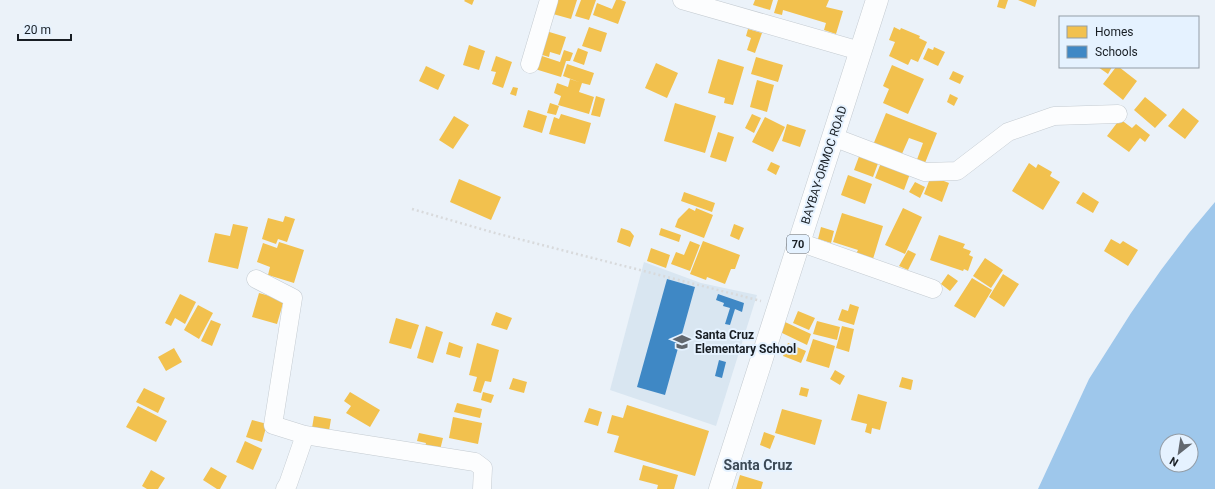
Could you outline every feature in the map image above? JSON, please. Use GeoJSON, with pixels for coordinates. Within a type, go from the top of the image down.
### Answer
{"type":"FeatureCollection","features":[{"type":"Feature","properties":{"kind":"highway","name":"BAYBAY-ORMOC ROAD"},"geometry":{"type":"LineString","coordinates":[[720,489],[877,0]]}},
{"type":"Feature","properties":{"kind":"street"},"geometry":{"type":"LineString","coordinates":[[530,64],[548,0]]}},
{"type":"Feature","properties":{"kind":"street"},"geometry":{"type":"LineString","coordinates":[[682,0],[860,51]]}},
{"type":"Feature","properties":{"kind":"street"},"geometry":{"type":"LineString","coordinates":[[833,137],[925,172],[956,171],[1008,132],[1054,116],[1118,114]]}},
{"type":"Feature","properties":{"kind":"street"},"geometry":{"type":"LineString","coordinates":[[799,242],[933,289]]}},
{"type":"Feature","properties":{"kind":"street"},"geometry":{"type":"LineString","coordinates":[[256,279],[293,298],[273,425],[305,435],[475,462],[483,468],[482,489]]}},
{"type":"Feature","properties":{"kind":"street"},"geometry":{"type":"LineString","coordinates":[[285,489],[305,435]]}},
{"type":"Feature","properties":{"kind":"path"},"geometry":{"type":"LineString","coordinates":[[412,209],[495,233],[778,306]]}},
{"type":"Feature","properties":{"kind":"shaded area","name":"Santa Cruz Elementary School"},"geometry":{"type":"Polygon","coordinates":[[[644,262],[701,283],[757,295],[716,426],[610,390],[644,262]]]}},
{"type":"Feature","properties":{"kind":"water"},"geometry":{"type":"Polygon","coordinates":[[[1215,202],[1215,489],[1038,489],[1089,379],[1131,313],[1161,270],[1215,202]]]}},
{"type":"Feature","properties":{"kind":"building: Homes"},"geometry":{"type":"Polygon","coordinates":[[[474,0],[472,5],[464,1],[474,0]]]}},
{"type":"Feature","properties":{"kind":"building: Homes"},"geometry":{"type":"Polygon","coordinates":[[[557,0],[577,0],[571,19],[553,14],[557,0]]]}},
{"type":"Feature","properties":{"kind":"building: Homes"},"geometry":{"type":"Polygon","coordinates":[[[581,0],[596,0],[589,20],[575,16],[581,0]]]}},
{"type":"Feature","properties":{"kind":"building: Homes"},"geometry":{"type":"Polygon","coordinates":[[[616,0],[626,2],[618,24],[593,15],[597,3],[612,9],[616,0]]]}},
{"type":"Feature","properties":{"kind":"building: Homes"},"geometry":{"type":"Polygon","coordinates":[[[755,0],[773,0],[770,10],[753,5],[755,0]]]}},
{"type":"Feature","properties":{"kind":"building: Homes"},"geometry":{"type":"Polygon","coordinates":[[[778,0],[829,0],[826,7],[843,11],[836,34],[824,30],[826,23],[783,10],[782,15],[774,13],[778,0]]]}},
{"type":"Feature","properties":{"kind":"building: Homes"},"geometry":{"type":"Polygon","coordinates":[[[999,0],[1008,0],[1005,9],[997,7],[999,0]]]}},
{"type":"Feature","properties":{"kind":"building: Homes"},"geometry":{"type":"Polygon","coordinates":[[[1018,0],[1037,0],[1035,7],[1018,0]]]}},
{"type":"Feature","properties":{"kind":"building: Homes"},"geometry":{"type":"Polygon","coordinates":[[[589,27],[607,33],[601,52],[582,46],[589,27]]]}},
{"type":"Feature","properties":{"kind":"building: Homes"},"geometry":{"type":"Polygon","coordinates":[[[894,27],[900,30],[901,28],[920,36],[919,38],[927,42],[918,62],[911,59],[908,65],[889,56],[895,42],[889,40],[894,27]]]}},
{"type":"Feature","properties":{"kind":"building: Homes"},"geometry":{"type":"Polygon","coordinates":[[[748,29],[762,33],[755,53],[747,50],[751,38],[746,36],[748,29]]]}},
{"type":"Feature","properties":{"kind":"building: Homes"},"geometry":{"type":"Polygon","coordinates":[[[546,31],[566,37],[560,55],[550,52],[549,57],[539,54],[546,31]]]}},
{"type":"Feature","properties":{"kind":"building: Homes"},"geometry":{"type":"Polygon","coordinates":[[[469,45],[485,51],[479,70],[463,65],[469,45]]]}},
{"type":"Feature","properties":{"kind":"building: Homes"},"geometry":{"type":"Polygon","coordinates":[[[934,47],[945,52],[938,66],[923,59],[928,48],[933,50],[934,47]]]}},
{"type":"Feature","properties":{"kind":"building: Homes"},"geometry":{"type":"Polygon","coordinates":[[[578,48],[588,52],[584,65],[573,61],[578,48]]]}},
{"type":"Feature","properties":{"kind":"building: Homes"},"geometry":{"type":"Polygon","coordinates":[[[564,50],[573,53],[570,61],[566,61],[561,77],[535,69],[539,55],[560,62],[564,50]]]}},
{"type":"Feature","properties":{"kind":"building: Homes"},"geometry":{"type":"Polygon","coordinates":[[[496,56],[512,62],[503,88],[492,84],[496,72],[491,71],[496,56]]]}},
{"type":"Feature","properties":{"kind":"building: Homes"},"geometry":{"type":"Polygon","coordinates":[[[756,57],[783,65],[778,82],[751,74],[756,57]]]}},
{"type":"Feature","properties":{"kind":"building: Homes"},"geometry":{"type":"Polygon","coordinates":[[[718,59],[744,67],[733,105],[724,103],[725,98],[708,93],[718,59]]]}},
{"type":"Feature","properties":{"kind":"building: Homes"},"geometry":{"type":"Polygon","coordinates":[[[656,63],[678,73],[667,98],[645,88],[656,63]]]}},
{"type":"Feature","properties":{"kind":"building: Homes"},"geometry":{"type":"Polygon","coordinates":[[[567,64],[594,73],[590,85],[582,83],[579,92],[594,97],[589,114],[558,105],[561,96],[554,93],[557,83],[568,87],[570,79],[579,82],[563,76],[567,64]]]}},
{"type":"Feature","properties":{"kind":"building: Homes"},"geometry":{"type":"Polygon","coordinates":[[[892,65],[924,79],[908,114],[883,103],[889,89],[883,86],[892,65]]]}},
{"type":"Feature","properties":{"kind":"building: Homes"},"geometry":{"type":"Polygon","coordinates":[[[426,66],[445,75],[438,90],[419,81],[426,66]]]}},
{"type":"Feature","properties":{"kind":"building: Homes"},"geometry":{"type":"Polygon","coordinates":[[[1099,68],[1111,68],[1108,74],[1099,68]]]}},
{"type":"Feature","properties":{"kind":"building: Homes"},"geometry":{"type":"Polygon","coordinates":[[[1115,68],[1120,68],[1137,81],[1123,100],[1103,84],[1115,68]]]}},
{"type":"Feature","properties":{"kind":"building: Homes"},"geometry":{"type":"Polygon","coordinates":[[[953,71],[964,76],[960,84],[949,79],[953,71]]]}},
{"type":"Feature","properties":{"kind":"building: Homes"},"geometry":{"type":"Polygon","coordinates":[[[757,80],[774,85],[767,112],[750,107],[757,80]]]}},
{"type":"Feature","properties":{"kind":"building: Homes"},"geometry":{"type":"Polygon","coordinates":[[[513,87],[518,88],[516,96],[510,94],[513,87]]]}},
{"type":"Feature","properties":{"kind":"building: Homes"},"geometry":{"type":"Polygon","coordinates":[[[950,94],[958,98],[954,106],[947,102],[950,94]]]}},
{"type":"Feature","properties":{"kind":"building: Homes"},"geometry":{"type":"Polygon","coordinates":[[[596,96],[605,99],[600,117],[591,115],[596,96]]]}},
{"type":"Feature","properties":{"kind":"building: Homes"},"geometry":{"type":"Polygon","coordinates":[[[1145,97],[1167,115],[1155,128],[1134,110],[1145,97]]]}},
{"type":"Feature","properties":{"kind":"building: Homes"},"geometry":{"type":"Polygon","coordinates":[[[550,103],[559,106],[556,115],[547,113],[550,103]]]}},
{"type":"Feature","properties":{"kind":"building: Homes"},"geometry":{"type":"Polygon","coordinates":[[[675,103],[716,116],[705,153],[664,141],[675,103]]]}},
{"type":"Feature","properties":{"kind":"building: Homes"},"geometry":{"type":"Polygon","coordinates":[[[1183,108],[1199,121],[1185,139],[1168,126],[1183,108]]]}},
{"type":"Feature","properties":{"kind":"building: Homes"},"geometry":{"type":"Polygon","coordinates":[[[528,110],[547,116],[542,133],[523,127],[528,110]]]}},
{"type":"Feature","properties":{"kind":"building: Homes"},"geometry":{"type":"Polygon","coordinates":[[[886,113],[937,133],[923,168],[915,165],[923,143],[909,138],[901,156],[873,145],[886,113]]]}},
{"type":"Feature","properties":{"kind":"building: Homes"},"geometry":{"type":"Polygon","coordinates":[[[561,114],[591,123],[585,144],[549,134],[554,117],[559,119],[561,114]]]}},
{"type":"Feature","properties":{"kind":"building: Homes"},"geometry":{"type":"Polygon","coordinates":[[[752,114],[761,118],[754,133],[745,128],[752,114]]]}},
{"type":"Feature","properties":{"kind":"building: Homes"},"geometry":{"type":"Polygon","coordinates":[[[454,116],[469,125],[453,149],[439,140],[454,116]]]}},
{"type":"Feature","properties":{"kind":"building: Homes"},"geometry":{"type":"Polygon","coordinates":[[[765,117],[785,127],[773,152],[752,142],[765,117]]]}},
{"type":"Feature","properties":{"kind":"building: Homes"},"geometry":{"type":"Polygon","coordinates":[[[1120,119],[1132,128],[1136,124],[1150,135],[1145,142],[1140,138],[1129,152],[1107,136],[1120,119]]]}},
{"type":"Feature","properties":{"kind":"building: Homes"},"geometry":{"type":"Polygon","coordinates":[[[787,124],[806,130],[800,147],[782,141],[787,124]]]}},
{"type":"Feature","properties":{"kind":"building: Homes"},"geometry":{"type":"Polygon","coordinates":[[[718,132],[734,137],[726,162],[710,157],[718,132]]]}},
{"type":"Feature","properties":{"kind":"building: Homes"},"geometry":{"type":"Polygon","coordinates":[[[861,151],[880,158],[873,177],[854,170],[861,151]]]}},
{"type":"Feature","properties":{"kind":"building: Homes"},"geometry":{"type":"Polygon","coordinates":[[[882,160],[911,171],[904,190],[875,178],[882,160]]]}},
{"type":"Feature","properties":{"kind":"building: Homes"},"geometry":{"type":"Polygon","coordinates":[[[771,162],[780,166],[776,175],[767,170],[771,162]]]}},
{"type":"Feature","properties":{"kind":"building: Homes"},"geometry":{"type":"Polygon","coordinates":[[[1029,163],[1036,168],[1038,164],[1052,172],[1050,176],[1060,182],[1043,210],[1012,191],[1029,163]]]}},
{"type":"Feature","properties":{"kind":"building: Homes"},"geometry":{"type":"Polygon","coordinates":[[[848,175],[872,184],[865,204],[841,195],[848,175]]]}},
{"type":"Feature","properties":{"kind":"building: Homes"},"geometry":{"type":"Polygon","coordinates":[[[931,176],[949,183],[942,202],[924,194],[931,176]]]}},
{"type":"Feature","properties":{"kind":"building: Homes"},"geometry":{"type":"Polygon","coordinates":[[[459,179],[501,197],[491,220],[450,202],[459,179]]]}},
{"type":"Feature","properties":{"kind":"building: Homes"},"geometry":{"type":"Polygon","coordinates":[[[915,182],[925,187],[920,198],[909,192],[915,182]]]}},
{"type":"Feature","properties":{"kind":"building: Homes"},"geometry":{"type":"Polygon","coordinates":[[[684,192],[715,203],[712,212],[681,201],[684,192]]]}},
{"type":"Feature","properties":{"kind":"building: Homes"},"geometry":{"type":"Polygon","coordinates":[[[1083,192],[1099,202],[1093,213],[1076,203],[1083,192]]]}},
{"type":"Feature","properties":{"kind":"building: Homes"},"geometry":{"type":"Polygon","coordinates":[[[689,208],[695,211],[696,208],[713,215],[704,238],[675,227],[678,219],[689,208]]]}},
{"type":"Feature","properties":{"kind":"building: Homes"},"geometry":{"type":"Polygon","coordinates":[[[903,208],[922,217],[905,254],[885,245],[903,208]]]}},
{"type":"Feature","properties":{"kind":"building: Homes"},"geometry":{"type":"Polygon","coordinates":[[[842,213],[883,226],[873,259],[856,254],[858,250],[833,242],[842,213]]]}},
{"type":"Feature","properties":{"kind":"building: Homes"},"geometry":{"type":"Polygon","coordinates":[[[285,216],[295,219],[287,242],[278,239],[276,244],[262,239],[268,218],[283,222],[285,216]]]}},
{"type":"Feature","properties":{"kind":"building: Homes"},"geometry":{"type":"Polygon","coordinates":[[[233,224],[248,227],[238,269],[208,262],[215,233],[230,236],[233,224]]]}},
{"type":"Feature","properties":{"kind":"building: Homes"},"geometry":{"type":"Polygon","coordinates":[[[734,224],[744,228],[739,240],[730,236],[734,224]]]}},
{"type":"Feature","properties":{"kind":"building: Homes"},"geometry":{"type":"Polygon","coordinates":[[[821,227],[834,231],[831,243],[818,239],[821,227]]]}},
{"type":"Feature","properties":{"kind":"building: Homes"},"geometry":{"type":"Polygon","coordinates":[[[621,228],[630,231],[634,236],[630,247],[617,242],[621,228]]]}},
{"type":"Feature","properties":{"kind":"building: Homes"},"geometry":{"type":"Polygon","coordinates":[[[661,228],[681,235],[679,242],[659,235],[661,228]]]}},
{"type":"Feature","properties":{"kind":"building: Homes"},"geometry":{"type":"Polygon","coordinates":[[[939,235],[965,244],[963,248],[971,251],[969,255],[973,257],[968,271],[964,269],[963,271],[930,260],[939,235]]]}},
{"type":"Feature","properties":{"kind":"building: Homes"},"geometry":{"type":"Polygon","coordinates":[[[1111,239],[1120,244],[1123,241],[1138,250],[1128,266],[1104,251],[1111,239]]]}},
{"type":"Feature","properties":{"kind":"building: Homes"},"geometry":{"type":"Polygon","coordinates":[[[690,241],[700,245],[690,271],[671,264],[676,252],[684,255],[690,241]]]}},
{"type":"Feature","properties":{"kind":"building: Homes"},"geometry":{"type":"Polygon","coordinates":[[[703,241],[740,255],[735,269],[731,269],[725,284],[707,277],[706,280],[690,274],[703,241]]]}},
{"type":"Feature","properties":{"kind":"building: Homes"},"geometry":{"type":"Polygon","coordinates":[[[279,242],[304,250],[294,283],[268,275],[270,267],[257,262],[263,243],[277,248],[279,242]]]}},
{"type":"Feature","properties":{"kind":"building: Homes"},"geometry":{"type":"Polygon","coordinates":[[[651,248],[670,255],[666,268],[647,261],[651,248]]]}},
{"type":"Feature","properties":{"kind":"building: Homes"},"geometry":{"type":"Polygon","coordinates":[[[908,250],[916,254],[908,270],[899,266],[908,250]]]}},
{"type":"Feature","properties":{"kind":"building: Homes"},"geometry":{"type":"Polygon","coordinates":[[[985,258],[1003,270],[991,288],[973,276],[985,258]]]}},
{"type":"Feature","properties":{"kind":"building: Homes"},"geometry":{"type":"Polygon","coordinates":[[[948,274],[958,281],[950,291],[941,284],[948,274]]]}},
{"type":"Feature","properties":{"kind":"building: Homes"},"geometry":{"type":"Polygon","coordinates":[[[1003,274],[1019,284],[1004,307],[989,297],[1003,274]]]}},
{"type":"Feature","properties":{"kind":"building: Homes"},"geometry":{"type":"Polygon","coordinates":[[[972,278],[992,290],[975,318],[954,306],[972,278]]]}},
{"type":"Feature","properties":{"kind":"building: Homes"},"geometry":{"type":"Polygon","coordinates":[[[259,293],[284,300],[277,324],[252,317],[259,293]]]}},
{"type":"Feature","properties":{"kind":"building: Homes"},"geometry":{"type":"Polygon","coordinates":[[[180,294],[196,302],[185,324],[175,318],[171,326],[165,323],[180,294]]]}},
{"type":"Feature","properties":{"kind":"building: Homes"},"geometry":{"type":"Polygon","coordinates":[[[850,304],[859,307],[854,325],[838,320],[842,309],[848,311],[850,304]]]}},
{"type":"Feature","properties":{"kind":"building: Homes"},"geometry":{"type":"Polygon","coordinates":[[[198,305],[213,313],[199,339],[184,330],[198,305]]]}},
{"type":"Feature","properties":{"kind":"building: Homes"},"geometry":{"type":"Polygon","coordinates":[[[798,311],[815,318],[809,330],[793,323],[798,311]]]}},
{"type":"Feature","properties":{"kind":"building: Homes"},"geometry":{"type":"Polygon","coordinates":[[[496,312],[512,318],[507,330],[491,325],[496,312]]]}},
{"type":"Feature","properties":{"kind":"building: Homes"},"geometry":{"type":"Polygon","coordinates":[[[396,318],[419,325],[411,349],[389,343],[396,318]]]}},
{"type":"Feature","properties":{"kind":"building: Homes"},"geometry":{"type":"Polygon","coordinates":[[[211,320],[221,324],[212,346],[201,341],[211,320]]]}},
{"type":"Feature","properties":{"kind":"building: Homes"},"geometry":{"type":"Polygon","coordinates":[[[817,321],[840,327],[837,340],[813,334],[817,321]]]}},
{"type":"Feature","properties":{"kind":"building: Homes"},"geometry":{"type":"Polygon","coordinates":[[[785,322],[811,334],[807,345],[780,332],[785,322]]]}},
{"type":"Feature","properties":{"kind":"building: Homes"},"geometry":{"type":"Polygon","coordinates":[[[426,326],[443,332],[433,363],[417,358],[426,326]]]}},
{"type":"Feature","properties":{"kind":"building: Homes"},"geometry":{"type":"Polygon","coordinates":[[[842,326],[854,329],[849,352],[836,348],[842,326]]]}},
{"type":"Feature","properties":{"kind":"building: Homes"},"geometry":{"type":"Polygon","coordinates":[[[813,339],[835,346],[829,368],[806,361],[813,339]]]}},
{"type":"Feature","properties":{"kind":"building: Homes"},"geometry":{"type":"Polygon","coordinates":[[[449,342],[463,347],[460,358],[446,354],[449,342]]]}},
{"type":"Feature","properties":{"kind":"building: Homes"},"geometry":{"type":"Polygon","coordinates":[[[477,343],[499,350],[491,382],[485,381],[481,393],[473,391],[477,377],[469,375],[477,343]]]}},
{"type":"Feature","properties":{"kind":"building: Homes"},"geometry":{"type":"Polygon","coordinates":[[[788,343],[806,351],[801,363],[783,356],[788,343]]]}},
{"type":"Feature","properties":{"kind":"building: Homes"},"geometry":{"type":"Polygon","coordinates":[[[174,348],[182,362],[166,371],[158,357],[174,348]]]}},
{"type":"Feature","properties":{"kind":"building: Homes"},"geometry":{"type":"Polygon","coordinates":[[[835,370],[845,376],[840,385],[830,379],[835,370]]]}},
{"type":"Feature","properties":{"kind":"building: Homes"},"geometry":{"type":"Polygon","coordinates":[[[902,377],[913,380],[911,390],[899,387],[902,377]]]}},
{"type":"Feature","properties":{"kind":"building: Homes"},"geometry":{"type":"Polygon","coordinates":[[[513,378],[527,382],[524,393],[509,389],[513,378]]]}},
{"type":"Feature","properties":{"kind":"building: Homes"},"geometry":{"type":"Polygon","coordinates":[[[801,387],[809,389],[807,397],[799,395],[801,387]]]}},
{"type":"Feature","properties":{"kind":"building: Homes"},"geometry":{"type":"Polygon","coordinates":[[[144,388],[165,398],[158,413],[136,402],[144,388]]]}},
{"type":"Feature","properties":{"kind":"building: Homes"},"geometry":{"type":"Polygon","coordinates":[[[350,392],[380,410],[370,427],[346,413],[351,406],[344,401],[350,392]]]}},
{"type":"Feature","properties":{"kind":"building: Homes"},"geometry":{"type":"Polygon","coordinates":[[[483,392],[494,395],[491,403],[481,400],[483,392]]]}},
{"type":"Feature","properties":{"kind":"building: Homes"},"geometry":{"type":"Polygon","coordinates":[[[858,394],[887,402],[880,430],[872,428],[871,434],[865,432],[867,424],[851,420],[858,394]]]}},
{"type":"Feature","properties":{"kind":"building: Homes"},"geometry":{"type":"Polygon","coordinates":[[[457,403],[482,409],[480,418],[454,412],[457,403]]]}},
{"type":"Feature","properties":{"kind":"building: Homes"},"geometry":{"type":"Polygon","coordinates":[[[627,405],[709,431],[695,476],[614,452],[619,436],[607,433],[612,415],[623,418],[627,405]]]}},
{"type":"Feature","properties":{"kind":"building: Homes"},"geometry":{"type":"Polygon","coordinates":[[[138,406],[167,421],[156,442],[126,427],[138,406]]]}},
{"type":"Feature","properties":{"kind":"building: Homes"},"geometry":{"type":"Polygon","coordinates":[[[589,408],[602,412],[598,426],[584,422],[589,408]]]}},
{"type":"Feature","properties":{"kind":"building: Homes"},"geometry":{"type":"Polygon","coordinates":[[[782,409],[822,420],[815,445],[775,433],[782,409]]]}},
{"type":"Feature","properties":{"kind":"building: Homes"},"geometry":{"type":"Polygon","coordinates":[[[314,416],[331,419],[329,431],[312,428],[314,416]]]}},
{"type":"Feature","properties":{"kind":"building: Homes"},"geometry":{"type":"Polygon","coordinates":[[[453,417],[482,423],[478,444],[449,438],[453,417]]]}},
{"type":"Feature","properties":{"kind":"building: Homes"},"geometry":{"type":"Polygon","coordinates":[[[252,420],[267,424],[262,442],[246,437],[252,420]]]}},
{"type":"Feature","properties":{"kind":"building: Homes"},"geometry":{"type":"Polygon","coordinates":[[[764,432],[775,436],[770,449],[760,445],[764,432]]]}},
{"type":"Feature","properties":{"kind":"building: Homes"},"geometry":{"type":"Polygon","coordinates":[[[419,433],[443,438],[440,450],[425,447],[426,443],[417,441],[419,433]]]}},
{"type":"Feature","properties":{"kind":"building: Homes"},"geometry":{"type":"Polygon","coordinates":[[[245,441],[262,449],[253,470],[236,462],[245,441]]]}},
{"type":"Feature","properties":{"kind":"building: Homes"},"geometry":{"type":"Polygon","coordinates":[[[643,465],[678,475],[674,489],[657,489],[658,485],[639,480],[643,465]]]}},
{"type":"Feature","properties":{"kind":"building: Homes"},"geometry":{"type":"Polygon","coordinates":[[[211,467],[227,476],[220,489],[217,489],[203,480],[211,467]]]}},
{"type":"Feature","properties":{"kind":"building: Homes"},"geometry":{"type":"Polygon","coordinates":[[[151,470],[165,478],[158,489],[147,489],[142,486],[151,470]]]}},
{"type":"Feature","properties":{"kind":"building: Homes"},"geometry":{"type":"Polygon","coordinates":[[[740,475],[763,482],[761,489],[736,489],[740,475]]]}},
{"type":"Feature","properties":{"kind":"building: Schools"},"geometry":{"type":"Polygon","coordinates":[[[667,279],[695,287],[665,395],[637,387],[667,279]]]}},
{"type":"Feature","properties":{"kind":"building: Schools"},"geometry":{"type":"Polygon","coordinates":[[[718,294],[744,303],[742,312],[735,309],[730,325],[725,324],[730,308],[723,306],[724,303],[716,300],[718,294]]]}},
{"type":"Feature","properties":{"kind":"building: Schools"},"geometry":{"type":"Polygon","coordinates":[[[719,360],[726,362],[722,378],[715,376],[719,360]]]}},
{"type":"Feature","properties":{"kind":"place","name":"Santa Cruz Elementary School"},"geometry":{"type":"Point","coordinates":[682,342]}},
{"type":"Feature","properties":{"kind":"district","name":"Santa Cruz"},"geometry":{"type":"Point","coordinates":[758,465]}}]}
